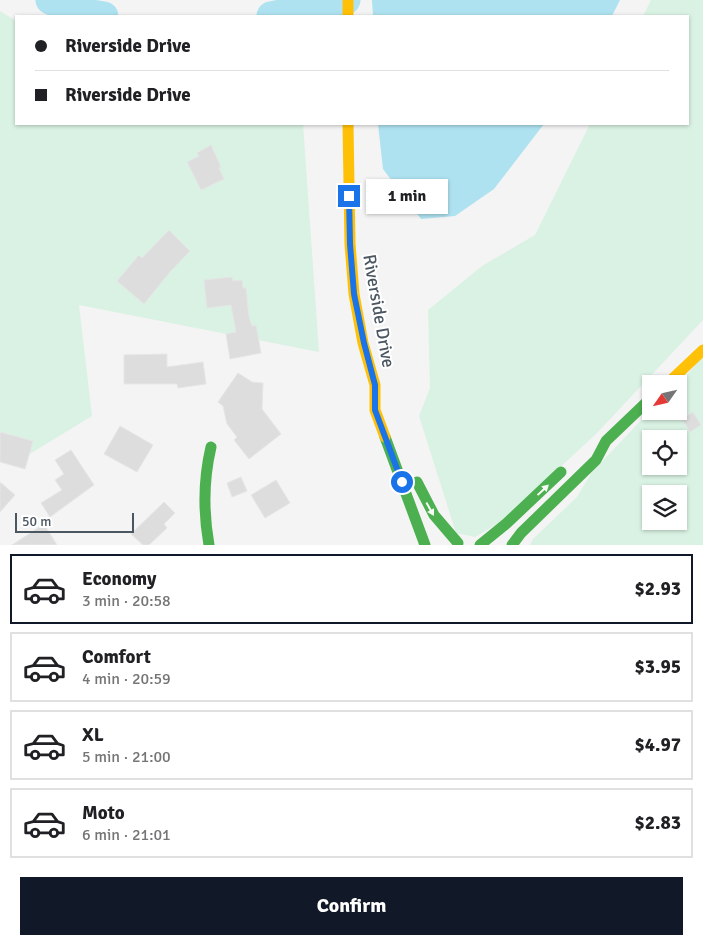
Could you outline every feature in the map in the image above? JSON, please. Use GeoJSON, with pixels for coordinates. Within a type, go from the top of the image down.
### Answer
{"type":"FeatureCollection","features":[{"type":"Feature","properties":{"kind":"main road"},"geometry":{"type":"LineString","coordinates":[[348,0],[348,15]]}},
{"type":"Feature","properties":{"kind":"main road","name":"Riverside Drive"},"geometry":{"type":"LineString","coordinates":[[348,125],[350,244],[354,294],[375,385],[375,410],[425,545]]}},
{"type":"Feature","properties":{"kind":"main road"},"geometry":{"type":"LineString","coordinates":[[677,375],[703,350]]}},
{"type":"Feature","properties":{"kind":"main road","name":"Riverside Drive"},"geometry":{"type":"LineString","coordinates":[[375,385],[388,406]]}},
{"type":"Feature","properties":{"kind":"main road"},"geometry":{"type":"LineString","coordinates":[[512,545],[521,533],[596,460],[606,441],[642,407]]}},
{"type":"Feature","properties":{"kind":"main road"},"geometry":{"type":"LineString","coordinates":[[592,446],[606,441]]}},
{"type":"Feature","properties":{"kind":"main road"},"geometry":{"type":"LineString","coordinates":[[209,545],[204,519],[203,494],[204,472],[211,447]]}},
{"type":"Feature","properties":{"kind":"main road"},"geometry":{"type":"LineString","coordinates":[[411,469],[437,522],[454,544],[466,542],[478,545],[507,523],[568,466]]}},
{"type":"Feature","properties":{"kind":"green space"},"geometry":{"type":"Polygon","coordinates":[[[651,0],[703,0],[703,320],[651,375],[642,375],[642,385],[597,433],[502,521],[475,537],[456,533],[419,416],[430,388],[428,310],[482,266],[535,235],[590,125],[689,125],[689,15],[644,15],[651,0]]]}},
{"type":"Feature","properties":{"kind":"green space"},"geometry":{"type":"Polygon","coordinates":[[[0,11],[15,20],[15,125],[303,125],[319,352],[79,305],[92,416],[28,455],[0,439],[0,11]]]}},
{"type":"Feature","properties":{"kind":"green space"},"geometry":{"type":"Polygon","coordinates":[[[703,356],[703,545],[530,545],[533,539],[577,497],[592,472],[642,419],[688,420],[687,375],[703,356]]]}},
{"type":"Feature","properties":{"kind":"water"},"geometry":{"type":"Polygon","coordinates":[[[372,0],[620,0],[612,15],[373,15],[372,0]]]}},
{"type":"Feature","properties":{"kind":"water"},"geometry":{"type":"Polygon","coordinates":[[[378,125],[543,125],[494,189],[455,216],[421,219],[383,169],[378,125]]]}},
{"type":"Feature","properties":{"kind":"building"},"geometry":{"type":"Polygon","coordinates":[[[211,145],[224,179],[201,190],[187,162],[199,156],[197,153],[211,145]]]}},
{"type":"Feature","properties":{"kind":"building"},"geometry":{"type":"Polygon","coordinates":[[[169,230],[190,251],[144,304],[117,281],[139,255],[142,258],[169,230]]]}},
{"type":"Feature","properties":{"kind":"building"},"geometry":{"type":"Polygon","coordinates":[[[232,277],[233,281],[242,280],[243,288],[246,288],[249,317],[252,326],[256,325],[261,353],[230,359],[226,334],[236,332],[231,305],[207,308],[204,280],[232,277]]]}},
{"type":"Feature","properties":{"kind":"building"},"geometry":{"type":"Polygon","coordinates":[[[167,354],[167,367],[203,362],[206,384],[178,388],[177,384],[124,384],[124,355],[167,354]]]}},
{"type":"Feature","properties":{"kind":"building"},"geometry":{"type":"Polygon","coordinates":[[[238,373],[252,382],[263,383],[262,409],[281,434],[249,459],[234,440],[237,437],[227,424],[223,406],[218,402],[238,373]]]}},
{"type":"Feature","properties":{"kind":"building"},"geometry":{"type":"Polygon","coordinates":[[[693,412],[701,425],[690,432],[683,420],[688,420],[688,415],[693,412]]]}},
{"type":"Feature","properties":{"kind":"building"},"geometry":{"type":"Polygon","coordinates":[[[120,426],[153,445],[137,472],[104,454],[120,426]]]}},
{"type":"Feature","properties":{"kind":"building"},"geometry":{"type":"Polygon","coordinates":[[[0,432],[33,441],[25,469],[0,462],[0,432]]]}},
{"type":"Feature","properties":{"kind":"building"},"geometry":{"type":"Polygon","coordinates":[[[71,450],[94,485],[50,517],[41,503],[62,490],[55,480],[64,474],[55,460],[71,450]]]}},
{"type":"Feature","properties":{"kind":"building"},"geometry":{"type":"Polygon","coordinates":[[[241,477],[247,491],[232,497],[227,483],[241,477]]]}},
{"type":"Feature","properties":{"kind":"building"},"geometry":{"type":"Polygon","coordinates":[[[276,480],[290,503],[265,518],[251,495],[276,480]]]}},
{"type":"Feature","properties":{"kind":"building"},"geometry":{"type":"Polygon","coordinates":[[[0,482],[15,495],[0,512],[0,482]]]}},
{"type":"Feature","properties":{"kind":"building"},"geometry":{"type":"Polygon","coordinates":[[[164,502],[175,513],[164,524],[167,528],[149,545],[143,545],[131,534],[164,502]]]}},
{"type":"Feature","properties":{"kind":"building"},"geometry":{"type":"Polygon","coordinates":[[[44,524],[57,545],[12,545],[44,524]]]}},
{"type":"Feature","properties":{"kind":"waterway"},"geometry":{"type":"LineString","coordinates":[[50,0],[79,12],[98,15]]}},
{"type":"Feature","properties":{"kind":"waterway"},"geometry":{"type":"LineString","coordinates":[[276,15],[346,0]]}},
{"type":"Feature","properties":{"kind":"traffic: fast"},"geometry":{"type":"LineString","coordinates":[[512,545],[521,533],[596,460],[606,441],[642,407]]}},
{"type":"Feature","properties":{"kind":"traffic: fast"},"geometry":{"type":"LineString","coordinates":[[385,437],[425,545]]}},
{"type":"Feature","properties":{"kind":"traffic: fast"},"geometry":{"type":"LineString","coordinates":[[209,545],[205,496],[206,472],[211,447]]}},
{"type":"Feature","properties":{"kind":"traffic: fast"},"geometry":{"type":"LineString","coordinates":[[480,545],[507,523],[561,472]]}},
{"type":"Feature","properties":{"kind":"traffic: fast"},"geometry":{"type":"LineString","coordinates":[[417,482],[434,515],[458,543]]}},
{"type":"Feature","properties":{"kind":"traffic: slow"},"geometry":{"type":"LineString","coordinates":[[348,0],[348,15]]}},
{"type":"Feature","properties":{"kind":"traffic: slow"},"geometry":{"type":"LineString","coordinates":[[348,125],[350,244],[354,294],[363,343],[375,385],[375,410],[385,437]]}},
{"type":"Feature","properties":{"kind":"traffic: slow"},"geometry":{"type":"LineString","coordinates":[[677,375],[703,350]]}},
{"type":"Feature","properties":{"kind":"route"},"geometry":{"type":"LineString","coordinates":[[349,196],[354,294],[375,385],[375,410],[402,482]]}}]}
